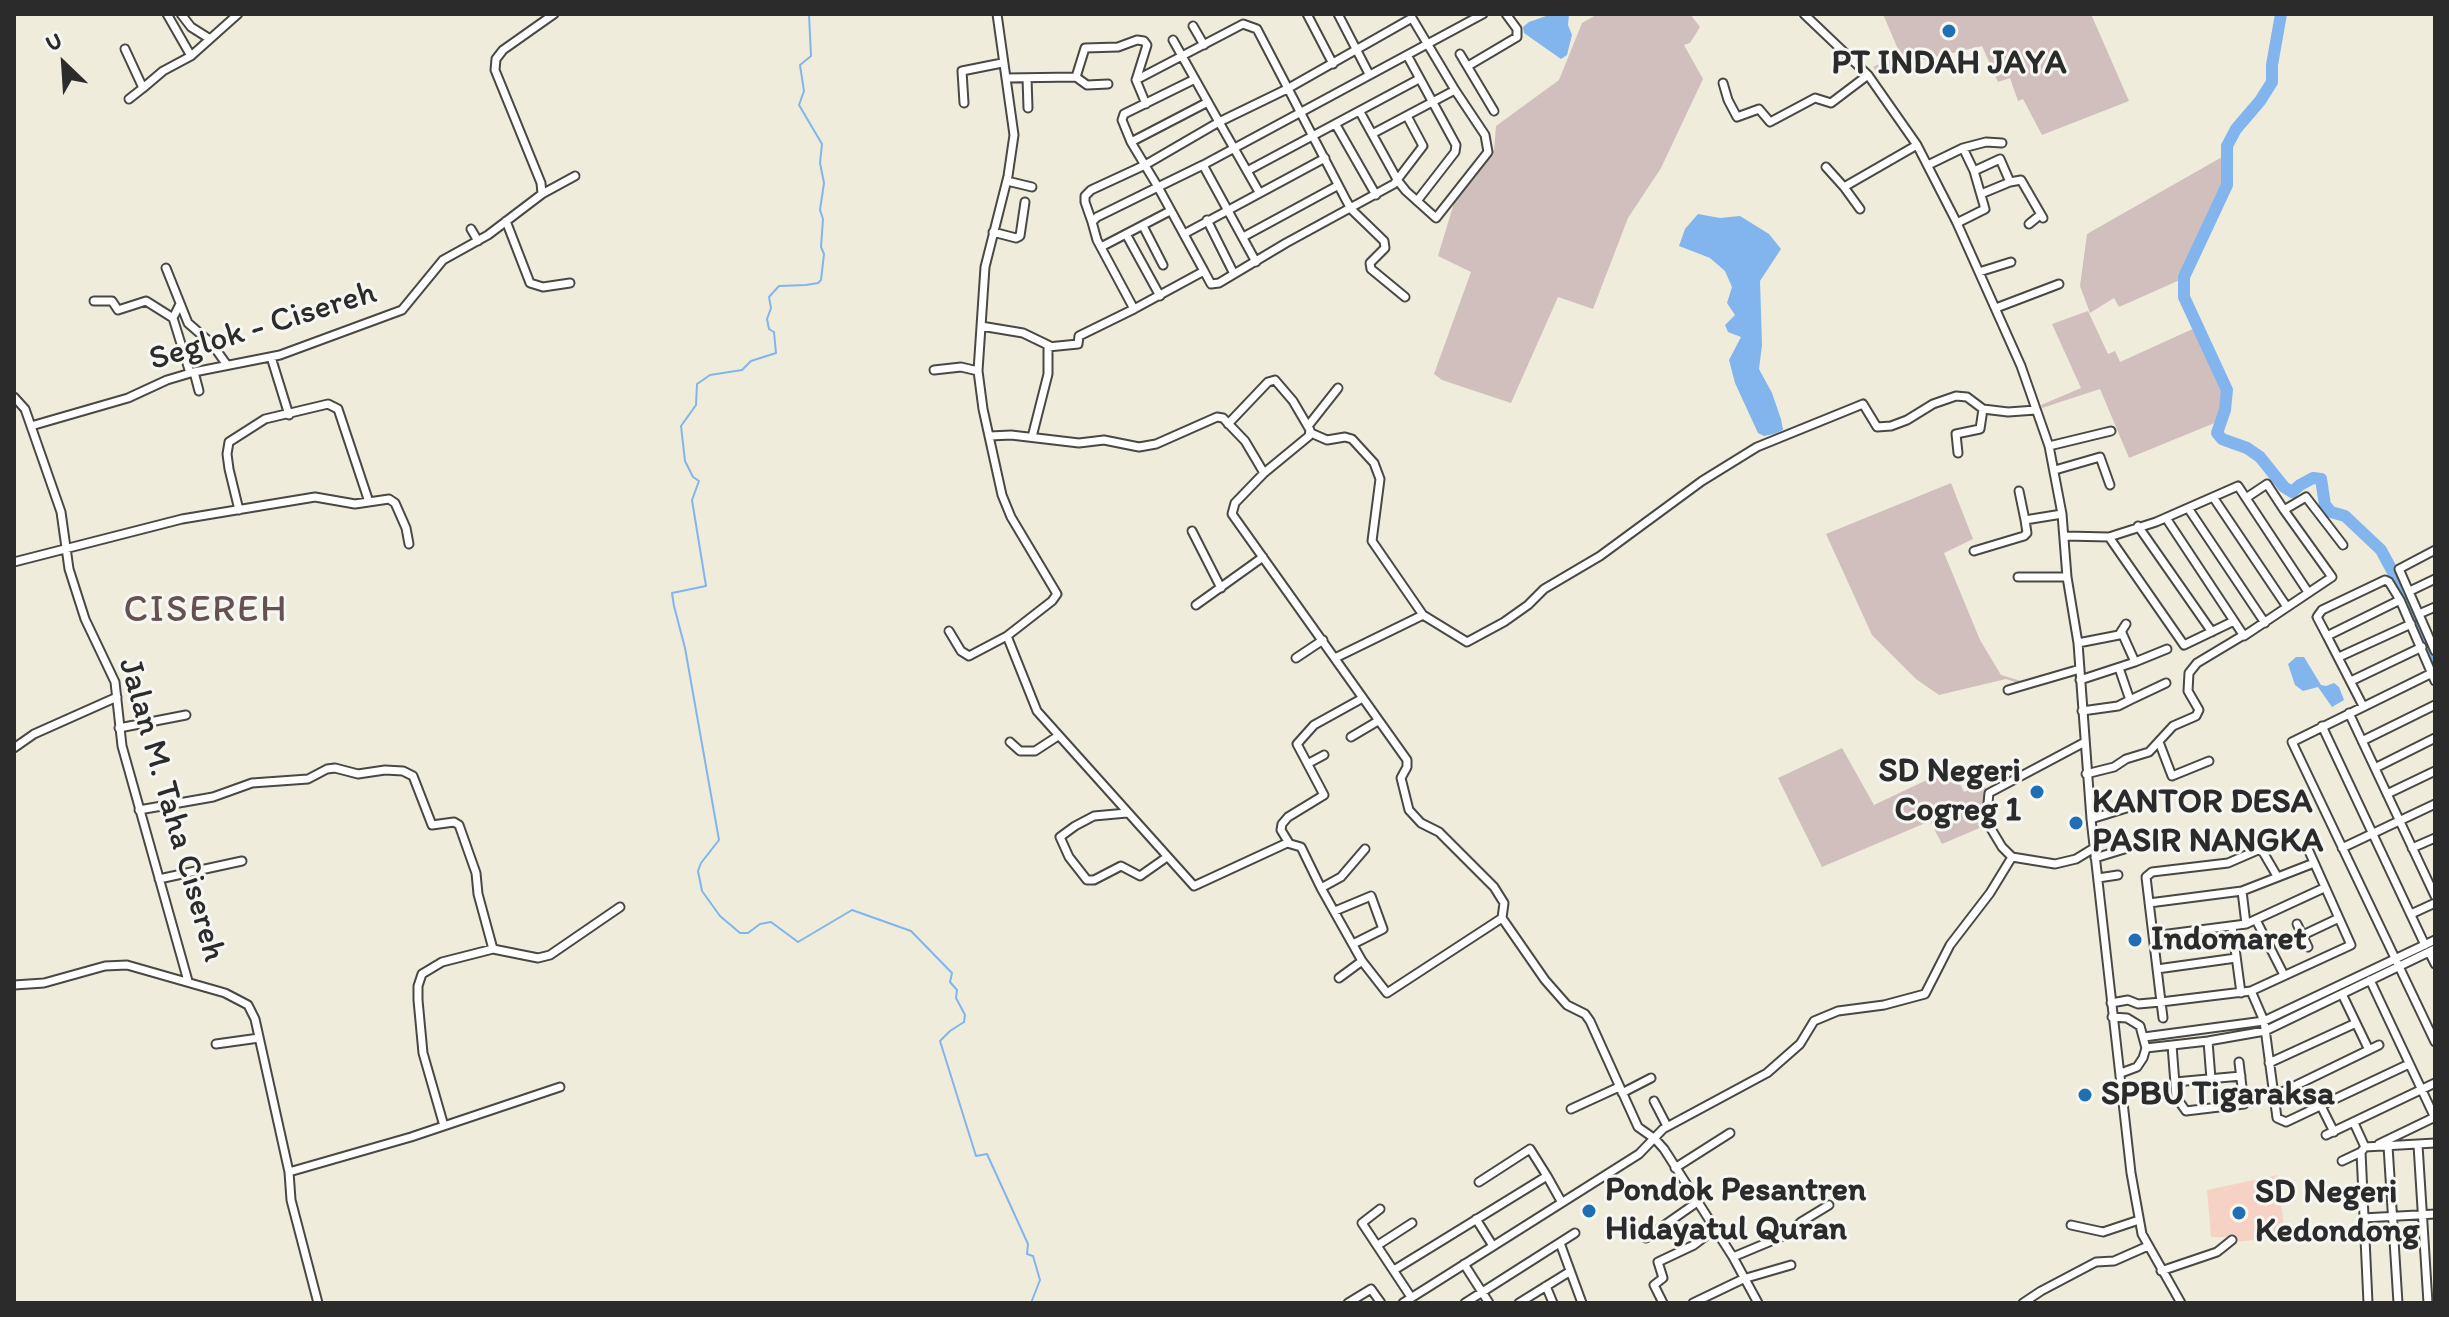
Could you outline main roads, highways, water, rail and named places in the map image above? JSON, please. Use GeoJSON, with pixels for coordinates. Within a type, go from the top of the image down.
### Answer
{"type":"FeatureCollection","features":[{"type":"Feature","properties":{"kind":"water"},"geometry":{"type":"Polygon","coordinates":[[[1552,14],[1569,14],[1568,25],[1572,35],[1567,55],[1561,59],[1524,33],[1523,27],[1529,22],[1552,14]]]}},
{"type":"Feature","properties":{"kind":"water"},"geometry":{"type":"Polygon","coordinates":[[[1698,214],[1720,218],[1740,216],[1769,234],[1781,249],[1760,281],[1762,345],[1759,369],[1772,393],[1783,430],[1774,434],[1764,436],[1758,433],[1735,383],[1729,360],[1741,337],[1728,332],[1725,325],[1735,315],[1727,303],[1732,287],[1725,271],[1710,258],[1679,246],[1685,229],[1698,214]]]}},
{"type":"Feature","properties":{"kind":"water"},"geometry":{"type":"Polygon","coordinates":[[[2296,657],[2304,657],[2321,685],[2334,683],[2339,687],[2344,700],[2332,707],[2318,687],[2303,691],[2295,685],[2288,664],[2296,657]]]}},
{"type":"Feature","properties":{"kind":"waterway"},"geometry":{"type":"LineString","coordinates":[[809,14],[811,56],[800,65],[804,91],[799,105],[822,144],[820,163],[824,183],[820,210],[824,254],[821,280],[806,285],[779,286],[769,297],[771,308],[767,319],[769,329],[774,332],[776,353],[751,361],[742,370],[710,375],[697,384],[696,405],[681,426],[685,461],[693,477],[699,481],[692,500],[706,586],[672,593],[685,648],[719,840],[698,871],[702,891],[720,916],[740,933],[748,933],[760,924],[771,922],[798,942],[852,910],[911,931],[952,973],[950,982],[957,990],[956,998],[965,1015],[964,1022],[940,1041],[976,1156],[987,1154],[1028,1244],[1027,1254],[1033,1256],[1040,1280],[1031,1303]]}},
{"type":"Feature","properties":{"kind":"waterway"},"geometry":{"type":"LineString","coordinates":[[2281,14],[2272,82],[2236,129],[2227,146],[2227,185],[2184,277],[2184,297],[2227,390],[2225,410],[2217,433],[2222,439],[2247,448],[2260,457],[2284,487],[2292,492],[2313,478],[2321,479],[2325,505],[2331,512],[2345,516],[2381,550],[2435,666]]}},
{"type":"Feature","properties":{"kind":"place","name":"PT INDAH JAYA"},"geometry":{"type":"Point","coordinates":[1949,31]}},
{"type":"Feature","properties":{"kind":"place","name":"SD Negeri Cogreg 1"},"geometry":{"type":"Point","coordinates":[2037,792]}},
{"type":"Feature","properties":{"kind":"place","name":"KANTOR DESA PASIR NANGKA"},"geometry":{"type":"Point","coordinates":[2076,823]}},
{"type":"Feature","properties":{"kind":"place","name":"Indomaret"},"geometry":{"type":"Point","coordinates":[2135,940]}},
{"type":"Feature","properties":{"kind":"place","name":"SPBU Tigaraksa"},"geometry":{"type":"Point","coordinates":[2085,1095]}},
{"type":"Feature","properties":{"kind":"place","name":"Pondok Pesantren Hidayatul Quran"},"geometry":{"type":"Point","coordinates":[1589,1211]}},
{"type":"Feature","properties":{"kind":"place","name":"SD Negeri Kedondong"},"geometry":{"type":"Point","coordinates":[2239,1213]}},
{"type":"Feature","properties":{"kind":"district","name":"CISEREH"},"geometry":{"type":"Point","coordinates":[206,611]}}]}
